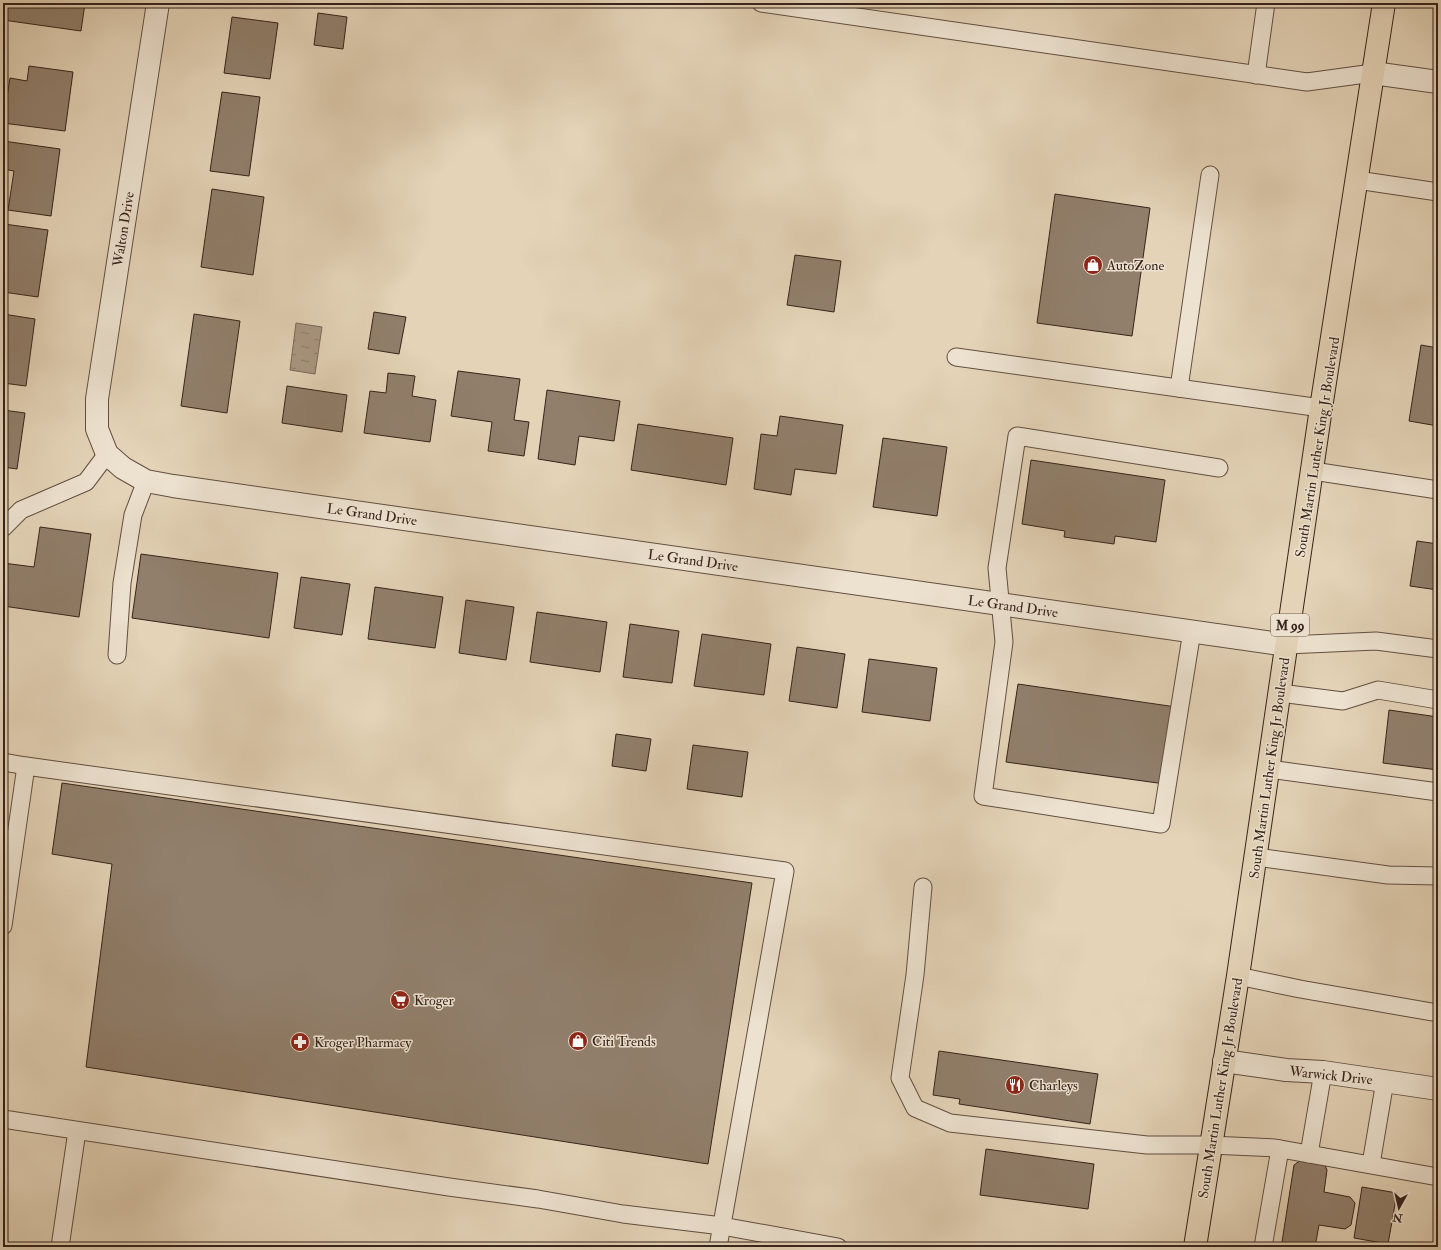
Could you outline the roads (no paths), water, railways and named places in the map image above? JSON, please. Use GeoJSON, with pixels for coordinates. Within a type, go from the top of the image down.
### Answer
{"type":"FeatureCollection","features":[{"type":"Feature","properties":{"kind":"main road","name":"South Martin Luther King Jr Boulevard"},"geometry":{"type":"LineString","coordinates":[[1195,1247],[1238,976],[1321,408],[1384,3]]}},
{"type":"Feature","properties":{"kind":"street","name":"Walton Drive"},"geometry":{"type":"LineString","coordinates":[[107,454],[97,429],[97,399],[158,3]]}},
{"type":"Feature","properties":{"kind":"street"},"geometry":{"type":"LineString","coordinates":[[1373,73],[1438,82]]}},
{"type":"Feature","properties":{"kind":"street","name":"Le Grand Drive"},"geometry":{"type":"LineString","coordinates":[[107,454],[123,468],[146,481],[1287,645]]}},
{"type":"Feature","properties":{"kind":"street","name":"Warwick Drive"},"geometry":{"type":"LineString","coordinates":[[1224,1061],[1286,1070],[1323,1072],[1438,1089]]}},
{"type":"Feature","properties":{"kind":"lane"},"geometry":{"type":"LineString","coordinates":[[761,3],[1307,82],[1373,73]]}},
{"type":"Feature","properties":{"kind":"lane"},"geometry":{"type":"LineString","coordinates":[[1256,75],[1266,3]]}},
{"type":"Feature","properties":{"kind":"lane"},"geometry":{"type":"LineString","coordinates":[[1178,388],[1210,175]]}},
{"type":"Feature","properties":{"kind":"lane"},"geometry":{"type":"LineString","coordinates":[[1357,180],[1438,192]]}},
{"type":"Feature","properties":{"kind":"lane"},"geometry":{"type":"LineString","coordinates":[[956,357],[1321,408]]}},
{"type":"Feature","properties":{"kind":"lane"},"geometry":{"type":"LineString","coordinates":[[1192,631],[1160,824],[983,796],[1004,642],[997,568],[1017,436],[1219,468]]}},
{"type":"Feature","properties":{"kind":"lane"},"geometry":{"type":"LineString","coordinates":[[3,528],[21,510],[86,482],[107,454]]}},
{"type":"Feature","properties":{"kind":"lane"},"geometry":{"type":"LineString","coordinates":[[1313,471],[1438,490]]}},
{"type":"Feature","properties":{"kind":"lane"},"geometry":{"type":"LineString","coordinates":[[117,655],[122,583],[134,515],[146,481]]}},
{"type":"Feature","properties":{"kind":"lane"},"geometry":{"type":"LineString","coordinates":[[1287,645],[1376,640],[1438,649]]}},
{"type":"Feature","properties":{"kind":"lane"},"geometry":{"type":"LineString","coordinates":[[1280,693],[1343,701],[1378,690],[1438,700]]}},
{"type":"Feature","properties":{"kind":"lane"},"geometry":{"type":"LineString","coordinates":[[3,762],[785,871],[718,1247]]}},
{"type":"Feature","properties":{"kind":"lane"},"geometry":{"type":"LineString","coordinates":[[3,926],[26,766]]}},
{"type":"Feature","properties":{"kind":"lane"},"geometry":{"type":"LineString","coordinates":[[1269,769],[1438,792]]}},
{"type":"Feature","properties":{"kind":"lane"},"geometry":{"type":"LineString","coordinates":[[1256,857],[1388,875],[1438,876]]}},
{"type":"Feature","properties":{"kind":"lane"},"geometry":{"type":"LineString","coordinates":[[923,887],[915,975],[900,1078],[915,1108],[950,1122],[1147,1145],[1210,1145],[1280,1149],[1438,1176]]}},
{"type":"Feature","properties":{"kind":"lane"},"geometry":{"type":"LineString","coordinates":[[1238,976],[1300,989],[1438,1013]]}},
{"type":"Feature","properties":{"kind":"lane"},"geometry":{"type":"LineString","coordinates":[[1309,1154],[1323,1072]]}},
{"type":"Feature","properties":{"kind":"lane"},"geometry":{"type":"LineString","coordinates":[[1371,1164],[1385,1081]]}},
{"type":"Feature","properties":{"kind":"lane"},"geometry":{"type":"LineString","coordinates":[[3,1119],[441,1186],[538,1199],[624,1214],[722,1226],[838,1247]]}},
{"type":"Feature","properties":{"kind":"lane"},"geometry":{"type":"LineString","coordinates":[[60,1247],[77,1130]]}},
{"type":"Feature","properties":{"kind":"lane"},"geometry":{"type":"LineString","coordinates":[[1263,1247],[1280,1149]]}},
{"type":"Feature","properties":{"kind":"water"},"geometry":{"type":"Polygon","coordinates":[[[296,323],[322,327],[315,374],[290,370],[296,323]]]}},
{"type":"Feature","properties":{"kind":"place","name":"AutoZone"},"geometry":{"type":"Point","coordinates":[1093,265]}},
{"type":"Feature","properties":{"kind":"place","name":"Kroger"},"geometry":{"type":"Point","coordinates":[400,1000]}},
{"type":"Feature","properties":{"kind":"place","name":"Citi Trends"},"geometry":{"type":"Point","coordinates":[578,1041]}},
{"type":"Feature","properties":{"kind":"place","name":"Kroger Pharmacy"},"geometry":{"type":"Point","coordinates":[300,1042]}},
{"type":"Feature","properties":{"kind":"place","name":"Charleys"},"geometry":{"type":"Point","coordinates":[1015,1085]}}]}
